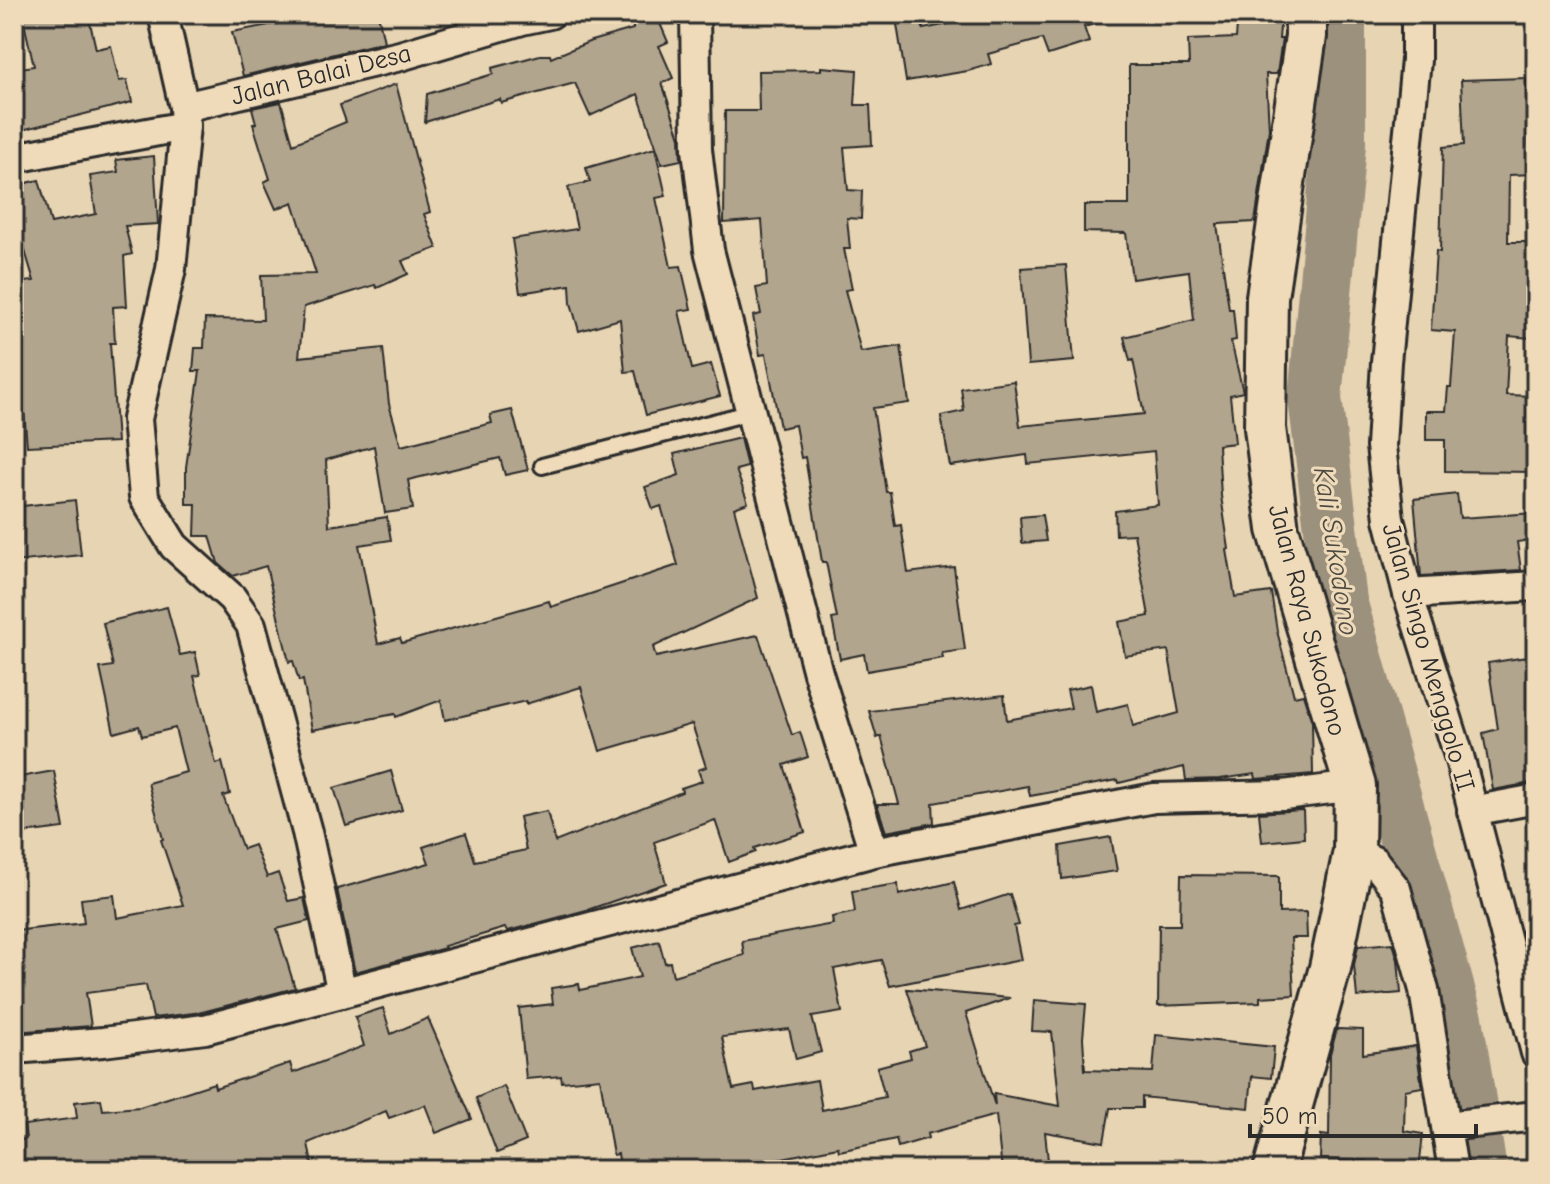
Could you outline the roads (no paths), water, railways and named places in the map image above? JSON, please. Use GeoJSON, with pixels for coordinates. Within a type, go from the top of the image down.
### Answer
{"type":"FeatureCollection","features":[{"type":"Feature","properties":{"kind":"main road","name":"Jalan Raya Sukodono"},"geometry":{"type":"LineString","coordinates":[[1274,1170],[1330,968],[1354,851],[1355,786],[1278,529],[1265,428],[1267,297],[1306,36],[1306,14]]}},
{"type":"Feature","properties":{"kind":"street"},"geometry":{"type":"LineString","coordinates":[[163,14],[185,116],[171,269],[137,419],[144,497],[174,546],[232,598],[251,625],[307,832],[342,993]]}},
{"type":"Feature","properties":{"kind":"street","name":"Jalan Balai Desa"},"geometry":{"type":"LineString","coordinates":[[14,158],[185,116],[550,14]]}},
{"type":"Feature","properties":{"kind":"street"},"geometry":{"type":"LineString","coordinates":[[695,14],[697,149],[709,250],[719,298],[752,412],[818,673],[874,852]]}},
{"type":"Feature","properties":{"kind":"street","name":"Jalan Singo Menggolo II"},"geometry":{"type":"LineString","coordinates":[[1416,14],[1416,60],[1386,362],[1381,446],[1389,519],[1408,594],[1459,756],[1536,1053]]}},
{"type":"Feature","properties":{"kind":"street"},"geometry":{"type":"LineString","coordinates":[[1408,594],[1536,586]]}},
{"type":"Feature","properties":{"kind":"street"},"geometry":{"type":"LineString","coordinates":[[14,1049],[205,1029],[874,852],[1154,798],[1283,795],[1355,786]]}},
{"type":"Feature","properties":{"kind":"street"},"geometry":{"type":"LineString","coordinates":[[1472,811],[1536,799]]}},
{"type":"Feature","properties":{"kind":"street"},"geometry":{"type":"LineString","coordinates":[[1354,851],[1374,861],[1396,889],[1424,990],[1450,1126],[1453,1170]]}},
{"type":"Feature","properties":{"kind":"street"},"geometry":{"type":"LineString","coordinates":[[1450,1126],[1536,1116]]}},
{"type":"Feature","properties":{"kind":"lane"},"geometry":{"type":"LineString","coordinates":[[542,466],[752,412]]}},
{"type":"Feature","properties":{"kind":"waterway","name":"Kali Sukodono"},"geometry":{"type":"LineString","coordinates":[[1339,14],[1339,145],[1315,398],[1340,601],[1456,1019],[1480,1170]]}}]}
